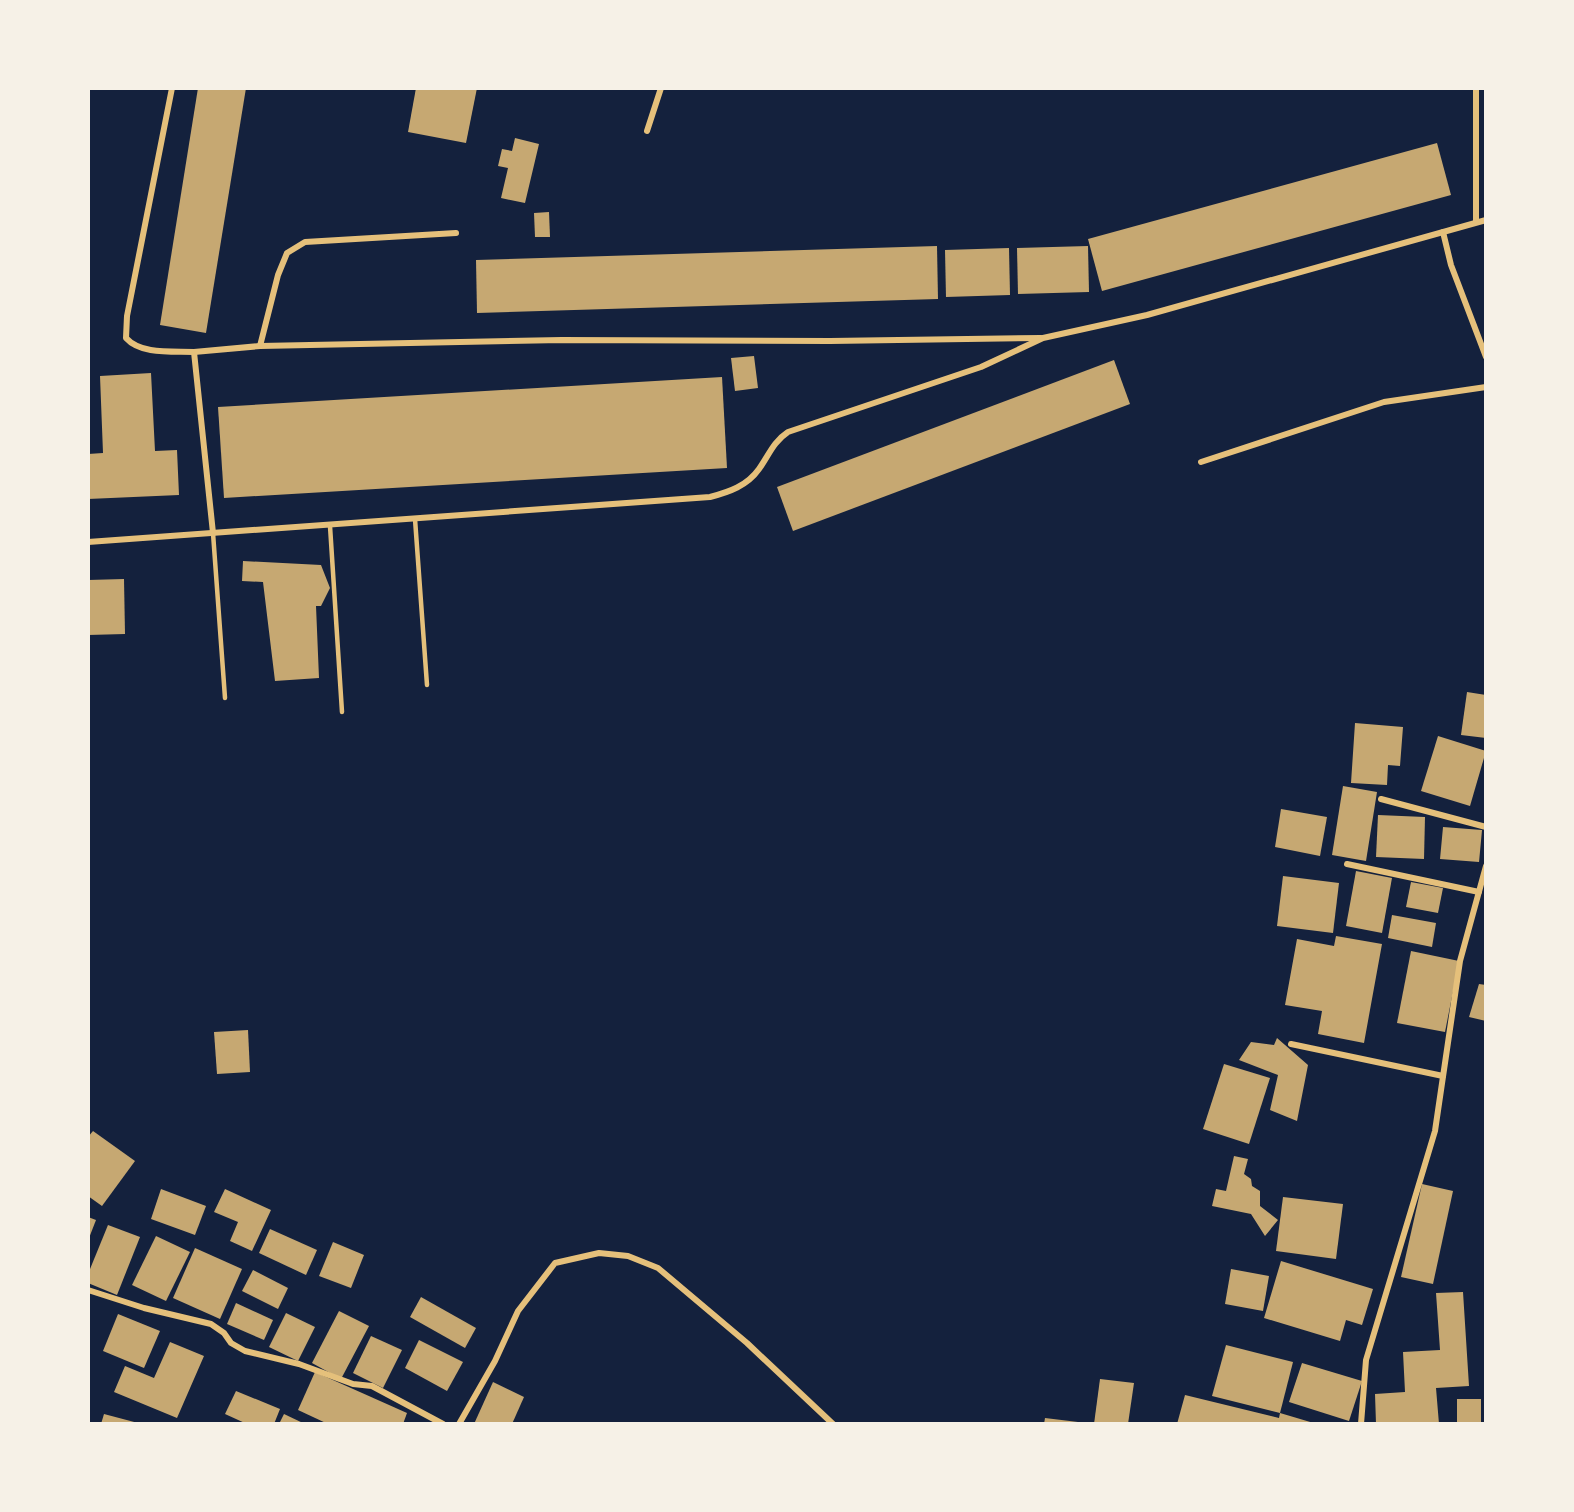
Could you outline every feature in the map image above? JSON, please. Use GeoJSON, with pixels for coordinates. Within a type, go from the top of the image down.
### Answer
{"type":"FeatureCollection","features":[{"type":"Feature","properties":{"kind":"street"},"geometry":{"type":"LineString","coordinates":[[172,88],[127,316],[126,338],[132,345],[141,349],[195,352],[260,346],[562,339],[830,341],[1043,338],[1147,315],[1485,220]]}},
{"type":"Feature","properties":{"kind":"street"},"geometry":{"type":"LineString","coordinates":[[647,131],[661,88]]}},
{"type":"Feature","properties":{"kind":"street"},"geometry":{"type":"LineString","coordinates":[[1476,88],[1476,222]]}},
{"type":"Feature","properties":{"kind":"street"},"geometry":{"type":"LineString","coordinates":[[1443,232],[1451,265],[1485,357]]}},
{"type":"Feature","properties":{"kind":"street"},"geometry":{"type":"LineString","coordinates":[[260,346],[278,275],[287,253],[304,242],[456,233]]}},
{"type":"Feature","properties":{"kind":"street"},"geometry":{"type":"LineString","coordinates":[[88,542],[710,497],[731,492],[746,483],[759,470],[771,446],[788,432],[981,367],[1043,338]]}},
{"type":"Feature","properties":{"kind":"street"},"geometry":{"type":"LineString","coordinates":[[195,352],[213,533]]}},
{"type":"Feature","properties":{"kind":"street"},"geometry":{"type":"LineString","coordinates":[[1201,462],[1384,402],[1485,387]]}},
{"type":"Feature","properties":{"kind":"street"},"geometry":{"type":"LineString","coordinates":[[1381,799],[1485,827]]}},
{"type":"Feature","properties":{"kind":"street"},"geometry":{"type":"LineString","coordinates":[[1347,864],[1479,892]]}},
{"type":"Feature","properties":{"kind":"street"},"geometry":{"type":"LineString","coordinates":[[1361,1424],[1366,1360],[1435,1131],[1460,961],[1485,866]]}},
{"type":"Feature","properties":{"kind":"street"},"geometry":{"type":"LineString","coordinates":[[1291,1044],[1443,1076]]}},
{"type":"Feature","properties":{"kind":"street"},"geometry":{"type":"LineString","coordinates":[[459,1424],[495,1362],[518,1311],[555,1263],[599,1253],[628,1256],[658,1268],[747,1343],[833,1424]]}},
{"type":"Feature","properties":{"kind":"street"},"geometry":{"type":"LineString","coordinates":[[88,1290],[134,1305],[211,1324],[224,1333],[231,1343],[245,1351],[299,1364],[353,1384],[372,1386],[443,1424]]}},
{"type":"Feature","properties":{"kind":"lane"},"geometry":{"type":"LineString","coordinates":[[415,519],[427,685]]}},
{"type":"Feature","properties":{"kind":"lane"},"geometry":{"type":"LineString","coordinates":[[330,526],[342,712]]}},
{"type":"Feature","properties":{"kind":"lane"},"geometry":{"type":"LineString","coordinates":[[213,533],[225,698]]}},
{"type":"Feature","properties":{"kind":"building"},"geometry":{"type":"Polygon","coordinates":[[[198,88],[246,88],[206,333],[160,325],[198,88]]]}},
{"type":"Feature","properties":{"kind":"building"},"geometry":{"type":"Polygon","coordinates":[[[416,88],[477,88],[466,143],[408,132],[416,88]]]}},
{"type":"Feature","properties":{"kind":"building"},"geometry":{"type":"Polygon","coordinates":[[[515,138],[539,144],[525,203],[501,198],[508,168],[498,166],[502,149],[512,151],[515,138]]]}},
{"type":"Feature","properties":{"kind":"building"},"geometry":{"type":"Polygon","coordinates":[[[1437,143],[1451,195],[1102,291],[1088,239],[1437,143]]]}},
{"type":"Feature","properties":{"kind":"building"},"geometry":{"type":"Polygon","coordinates":[[[549,212],[550,237],[535,237],[534,213],[549,212]]]}},
{"type":"Feature","properties":{"kind":"building"},"geometry":{"type":"Polygon","coordinates":[[[937,246],[938,299],[477,313],[476,260],[937,246]]]}},
{"type":"Feature","properties":{"kind":"building"},"geometry":{"type":"Polygon","coordinates":[[[1088,246],[1089,292],[1018,294],[1017,248],[1088,246]]]}},
{"type":"Feature","properties":{"kind":"building"},"geometry":{"type":"Polygon","coordinates":[[[1009,248],[1010,295],[946,297],[945,250],[1009,248]]]}},
{"type":"Feature","properties":{"kind":"building"},"geometry":{"type":"Polygon","coordinates":[[[754,356],[758,388],[735,391],[731,358],[754,356]]]}},
{"type":"Feature","properties":{"kind":"building"},"geometry":{"type":"Polygon","coordinates":[[[1114,360],[1130,404],[793,531],[777,487],[1114,360]]]}},
{"type":"Feature","properties":{"kind":"building"},"geometry":{"type":"Polygon","coordinates":[[[151,373],[155,451],[177,450],[179,495],[88,499],[88,454],[103,453],[100,376],[151,373]]]}},
{"type":"Feature","properties":{"kind":"building"},"geometry":{"type":"Polygon","coordinates":[[[722,377],[727,468],[224,498],[218,407],[722,377]]]}},
{"type":"Feature","properties":{"kind":"building"},"geometry":{"type":"Polygon","coordinates":[[[243,561],[321,565],[330,588],[321,606],[316,606],[319,678],[275,681],[263,582],[242,581],[243,561]]]}},
{"type":"Feature","properties":{"kind":"building"},"geometry":{"type":"Polygon","coordinates":[[[124,579],[125,634],[88,635],[88,580],[124,579]]]}},
{"type":"Feature","properties":{"kind":"building"},"geometry":{"type":"Polygon","coordinates":[[[1467,692],[1486,695],[1486,738],[1461,735],[1467,692]]]}},
{"type":"Feature","properties":{"kind":"building"},"geometry":{"type":"Polygon","coordinates":[[[1355,723],[1403,727],[1400,766],[1388,765],[1387,785],[1351,783],[1355,723]]]}},
{"type":"Feature","properties":{"kind":"building"},"geometry":{"type":"Polygon","coordinates":[[[1438,736],[1486,751],[1470,806],[1421,791],[1438,736]]]}},
{"type":"Feature","properties":{"kind":"building"},"geometry":{"type":"Polygon","coordinates":[[[1343,786],[1377,792],[1366,861],[1332,855],[1343,786]]]}},
{"type":"Feature","properties":{"kind":"building"},"geometry":{"type":"Polygon","coordinates":[[[1281,809],[1327,817],[1320,856],[1275,847],[1281,809]]]}},
{"type":"Feature","properties":{"kind":"building"},"geometry":{"type":"Polygon","coordinates":[[[1378,815],[1425,817],[1424,859],[1376,857],[1378,815]]]}},
{"type":"Feature","properties":{"kind":"building"},"geometry":{"type":"Polygon","coordinates":[[[1443,827],[1482,830],[1479,862],[1440,859],[1443,827]]]}},
{"type":"Feature","properties":{"kind":"building"},"geometry":{"type":"Polygon","coordinates":[[[1356,871],[1392,878],[1382,933],[1346,926],[1356,871]]]}},
{"type":"Feature","properties":{"kind":"building"},"geometry":{"type":"Polygon","coordinates":[[[1283,876],[1339,883],[1333,933],[1277,926],[1283,876]]]}},
{"type":"Feature","properties":{"kind":"building"},"geometry":{"type":"Polygon","coordinates":[[[1411,882],[1443,888],[1438,913],[1406,907],[1411,882]]]}},
{"type":"Feature","properties":{"kind":"building"},"geometry":{"type":"Polygon","coordinates":[[[1392,915],[1436,923],[1432,947],[1388,938],[1392,915]]]}},
{"type":"Feature","properties":{"kind":"building"},"geometry":{"type":"Polygon","coordinates":[[[1336,936],[1382,944],[1364,1043],[1318,1034],[1322,1011],[1285,1005],[1297,939],[1334,946],[1336,936]]]}},
{"type":"Feature","properties":{"kind":"building"},"geometry":{"type":"Polygon","coordinates":[[[1411,951],[1459,961],[1445,1032],[1397,1023],[1411,951]]]}},
{"type":"Feature","properties":{"kind":"building"},"geometry":{"type":"Polygon","coordinates":[[[1479,984],[1486,985],[1486,1021],[1469,1017],[1479,984]]]}},
{"type":"Feature","properties":{"kind":"building"},"geometry":{"type":"Polygon","coordinates":[[[248,1030],[250,1072],[217,1074],[214,1032],[248,1030]]]}},
{"type":"Feature","properties":{"kind":"building"},"geometry":{"type":"Polygon","coordinates":[[[1277,1038],[1308,1065],[1297,1121],[1270,1110],[1278,1075],[1239,1060],[1251,1042],[1274,1045],[1277,1038]]]}},
{"type":"Feature","properties":{"kind":"building"},"geometry":{"type":"Polygon","coordinates":[[[1224,1064],[1270,1078],[1249,1144],[1203,1129],[1224,1064]]]}},
{"type":"Feature","properties":{"kind":"building"},"geometry":{"type":"Polygon","coordinates":[[[93,1131],[135,1161],[102,1206],[88,1196],[88,1137],[93,1131]]]}},
{"type":"Feature","properties":{"kind":"building"},"geometry":{"type":"Polygon","coordinates":[[[1234,1156],[1248,1159],[1244,1174],[1251,1179],[1252,1186],[1260,1191],[1260,1206],[1278,1220],[1265,1236],[1251,1214],[1212,1206],[1216,1189],[1226,1191],[1234,1156]]]}},
{"type":"Feature","properties":{"kind":"building"},"geometry":{"type":"Polygon","coordinates":[[[1422,1184],[1453,1191],[1433,1284],[1401,1277],[1422,1184]]]}},
{"type":"Feature","properties":{"kind":"building"},"geometry":{"type":"Polygon","coordinates":[[[161,1189],[206,1206],[195,1235],[151,1219],[161,1189]]]}},
{"type":"Feature","properties":{"kind":"building"},"geometry":{"type":"Polygon","coordinates":[[[225,1189],[271,1210],[252,1251],[230,1241],[238,1222],[214,1212],[225,1189]]]}},
{"type":"Feature","properties":{"kind":"building"},"geometry":{"type":"Polygon","coordinates":[[[1283,1197],[1343,1204],[1336,1259],[1276,1251],[1283,1197]]]}},
{"type":"Feature","properties":{"kind":"building"},"geometry":{"type":"Polygon","coordinates":[[[88,1217],[96,1220],[89,1238],[88,1238],[88,1217]]]}},
{"type":"Feature","properties":{"kind":"building"},"geometry":{"type":"Polygon","coordinates":[[[108,1225],[140,1237],[117,1295],[88,1283],[88,1274],[108,1225]]]}},
{"type":"Feature","properties":{"kind":"building"},"geometry":{"type":"Polygon","coordinates":[[[270,1229],[317,1250],[306,1275],[259,1253],[270,1229]]]}},
{"type":"Feature","properties":{"kind":"building"},"geometry":{"type":"Polygon","coordinates":[[[156,1236],[190,1252],[166,1301],[132,1285],[156,1236]]]}},
{"type":"Feature","properties":{"kind":"building"},"geometry":{"type":"Polygon","coordinates":[[[333,1242],[364,1255],[351,1288],[319,1276],[333,1242]]]}},
{"type":"Feature","properties":{"kind":"building"},"geometry":{"type":"Polygon","coordinates":[[[195,1248],[242,1269],[220,1319],[173,1298],[195,1248]]]}},
{"type":"Feature","properties":{"kind":"building"},"geometry":{"type":"Polygon","coordinates":[[[1281,1261],[1373,1289],[1362,1325],[1346,1320],[1340,1341],[1264,1318],[1281,1261]]]}},
{"type":"Feature","properties":{"kind":"building"},"geometry":{"type":"Polygon","coordinates":[[[1231,1269],[1269,1276],[1263,1311],[1225,1304],[1231,1269]]]}},
{"type":"Feature","properties":{"kind":"building"},"geometry":{"type":"Polygon","coordinates":[[[253,1270],[288,1288],[278,1309],[242,1291],[253,1270]]]}},
{"type":"Feature","properties":{"kind":"building"},"geometry":{"type":"Polygon","coordinates":[[[1463,1292],[1469,1386],[1436,1388],[1439,1424],[1376,1424],[1375,1394],[1405,1392],[1403,1352],[1440,1350],[1436,1293],[1463,1292]]]}},
{"type":"Feature","properties":{"kind":"building"},"geometry":{"type":"Polygon","coordinates":[[[421,1297],[476,1328],[465,1348],[410,1317],[421,1297]]]}},
{"type":"Feature","properties":{"kind":"building"},"geometry":{"type":"Polygon","coordinates":[[[236,1303],[273,1320],[264,1340],[227,1324],[236,1303]]]}},
{"type":"Feature","properties":{"kind":"building"},"geometry":{"type":"Polygon","coordinates":[[[339,1311],[369,1326],[341,1379],[312,1363],[339,1311]]]}},
{"type":"Feature","properties":{"kind":"building"},"geometry":{"type":"Polygon","coordinates":[[[286,1313],[315,1327],[298,1361],[269,1347],[286,1313]]]}},
{"type":"Feature","properties":{"kind":"building"},"geometry":{"type":"Polygon","coordinates":[[[118,1314],[160,1331],[144,1368],[103,1351],[118,1314]]]}},
{"type":"Feature","properties":{"kind":"building"},"geometry":{"type":"Polygon","coordinates":[[[371,1336],[402,1350],[383,1388],[353,1373],[371,1336]]]}},
{"type":"Feature","properties":{"kind":"building"},"geometry":{"type":"Polygon","coordinates":[[[419,1340],[463,1362],[447,1391],[405,1368],[419,1340]]]}},
{"type":"Feature","properties":{"kind":"building"},"geometry":{"type":"Polygon","coordinates":[[[170,1342],[204,1356],[177,1418],[114,1392],[125,1366],[154,1378],[170,1342]]]}},
{"type":"Feature","properties":{"kind":"building"},"geometry":{"type":"Polygon","coordinates":[[[1226,1345],[1293,1362],[1280,1413],[1212,1396],[1226,1345]]]}},
{"type":"Feature","properties":{"kind":"building"},"geometry":{"type":"Polygon","coordinates":[[[1302,1363],[1362,1381],[1349,1421],[1289,1402],[1302,1363]]]}},
{"type":"Feature","properties":{"kind":"building"},"geometry":{"type":"Polygon","coordinates":[[[315,1372],[407,1413],[403,1424],[328,1424],[298,1410],[315,1372]]]}},
{"type":"Feature","properties":{"kind":"building"},"geometry":{"type":"Polygon","coordinates":[[[1100,1379],[1134,1383],[1128,1424],[1094,1424],[1100,1379]]]}},
{"type":"Feature","properties":{"kind":"building"},"geometry":{"type":"Polygon","coordinates":[[[493,1382],[524,1397],[512,1424],[474,1424],[493,1382]]]}},
{"type":"Feature","properties":{"kind":"building"},"geometry":{"type":"Polygon","coordinates":[[[236,1391],[280,1409],[274,1424],[247,1424],[225,1414],[236,1391]]]}},
{"type":"Feature","properties":{"kind":"building"},"geometry":{"type":"Polygon","coordinates":[[[1185,1395],[1279,1418],[1280,1413],[1317,1424],[1177,1424],[1185,1395]]]}},
{"type":"Feature","properties":{"kind":"building"},"geometry":{"type":"Polygon","coordinates":[[[1457,1399],[1481,1399],[1481,1424],[1457,1424],[1457,1399]]]}},
{"type":"Feature","properties":{"kind":"building"},"geometry":{"type":"Polygon","coordinates":[[[104,1414],[138,1423],[101,1424],[104,1414]]]}},
{"type":"Feature","properties":{"kind":"building"},"geometry":{"type":"Polygon","coordinates":[[[284,1414],[305,1424],[279,1424],[284,1414]]]}},
{"type":"Feature","properties":{"kind":"building"},"geometry":{"type":"Polygon","coordinates":[[[1045,1418],[1078,1422],[1078,1424],[1044,1424],[1045,1418]]]}}]}
